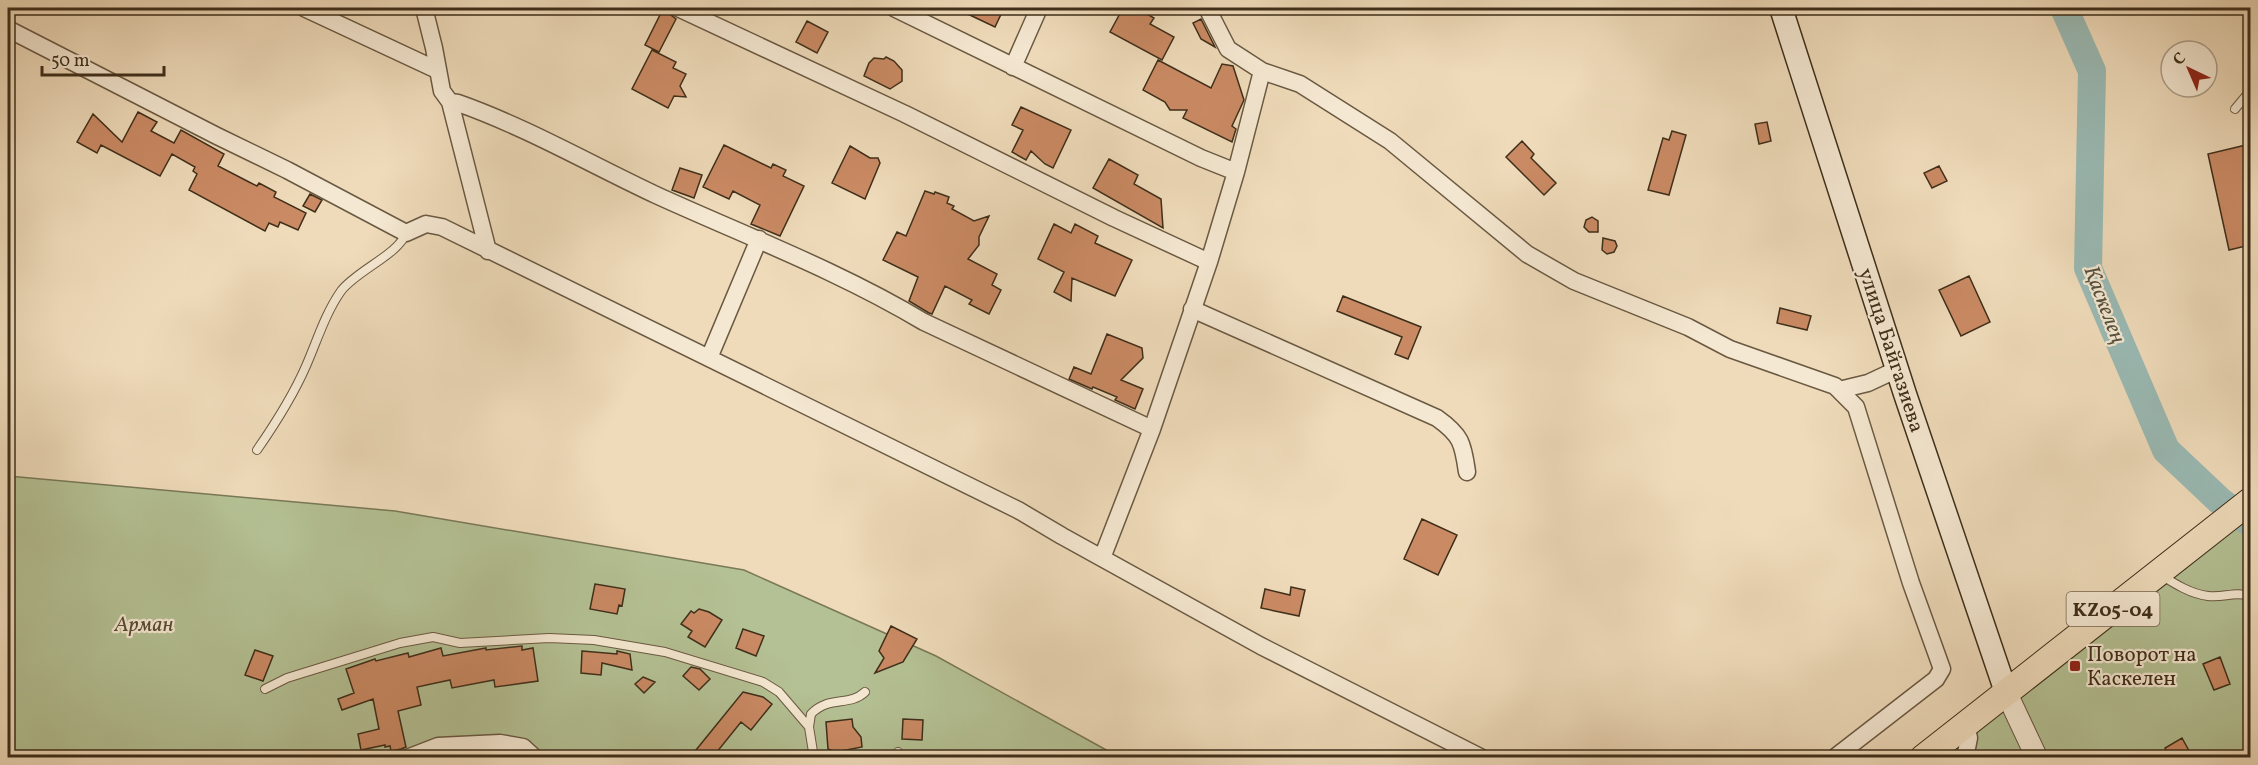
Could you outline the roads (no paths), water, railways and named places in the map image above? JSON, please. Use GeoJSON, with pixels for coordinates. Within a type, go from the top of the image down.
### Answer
{"type":"FeatureCollection","features":[{"type":"Feature","properties":{"kind":"main road","name":"улица Байгазиева"},"geometry":{"type":"LineString","coordinates":[[1781,8],[2006,692]]}},
{"type":"Feature","properties":{"kind":"main road","name":"KZ05-04"},"geometry":{"type":"LineString","coordinates":[[1923,758],[2250,501]]}},
{"type":"Feature","properties":{"kind":"street"},"geometry":{"type":"LineString","coordinates":[[303,8],[437,69]]}},
{"type":"Feature","properties":{"kind":"street"},"geometry":{"type":"LineString","coordinates":[[424,8],[442,90],[450,102],[488,250]]}},
{"type":"Feature","properties":{"kind":"street"},"geometry":{"type":"LineString","coordinates":[[678,8],[905,114],[1114,218],[1209,262]]}},
{"type":"Feature","properties":{"kind":"street"},"geometry":{"type":"LineString","coordinates":[[894,8],[1201,158],[1236,172]]}},
{"type":"Feature","properties":{"kind":"street"},"geometry":{"type":"LineString","coordinates":[[1013,67],[1039,8]]}},
{"type":"Feature","properties":{"kind":"street"},"geometry":{"type":"LineString","coordinates":[[1207,8],[1228,49],[1262,71],[1300,84],[1390,141],[1527,254],[1574,281],[1688,327],[1730,349],[1835,386],[1856,407],[1911,583],[1942,669],[1936,679],[1834,758]]}},
{"type":"Feature","properties":{"kind":"street"},"geometry":{"type":"LineString","coordinates":[[8,29],[297,175],[406,233],[426,224],[442,227],[1018,510],[1260,646],[1482,758]]}},
{"type":"Feature","properties":{"kind":"street"},"geometry":{"type":"LineString","coordinates":[[1102,558],[1152,429],[1209,262],[1236,172],[1262,71]]}},
{"type":"Feature","properties":{"kind":"street"},"geometry":{"type":"LineString","coordinates":[[450,102],[502,120],[623,180],[759,239],[888,300],[924,322],[1152,429]]}},
{"type":"Feature","properties":{"kind":"street"},"geometry":{"type":"LineString","coordinates":[[709,358],[759,239]]}},
{"type":"Feature","properties":{"kind":"street"},"geometry":{"type":"LineString","coordinates":[[1192,309],[1437,418],[1454,430],[1464,451],[1467,472]]}},
{"type":"Feature","properties":{"kind":"street"},"geometry":{"type":"LineString","coordinates":[[1839,390],[1868,383],[1898,369]]}},
{"type":"Feature","properties":{"kind":"street"},"geometry":{"type":"LineString","coordinates":[[2006,692],[2037,758]]}},
{"type":"Feature","properties":{"kind":"street"},"geometry":{"type":"LineString","coordinates":[[1965,758],[1969,738],[1966,723]]}},
{"type":"Feature","properties":{"kind":"street"},"geometry":{"type":"LineString","coordinates":[[407,758],[438,746],[500,743],[523,747],[535,758]]}},
{"type":"Feature","properties":{"kind":"lane"},"geometry":{"type":"LineString","coordinates":[[2235,109],[2250,91]]}},
{"type":"Feature","properties":{"kind":"lane"},"geometry":{"type":"LineString","coordinates":[[257,450],[273,428],[305,369],[330,308],[352,278],[401,242],[406,233]]}},
{"type":"Feature","properties":{"kind":"lane"},"geometry":{"type":"LineString","coordinates":[[2158,573],[2181,588],[2209,597],[2239,593],[2250,597]]}},
{"type":"Feature","properties":{"kind":"lane"},"geometry":{"type":"LineString","coordinates":[[265,689],[287,678],[400,642],[433,638],[460,643],[549,638],[594,640],[665,652],[763,682],[779,692],[809,728]]}},
{"type":"Feature","properties":{"kind":"lane"},"geometry":{"type":"LineString","coordinates":[[814,758],[809,728],[810,714],[820,705],[849,700],[865,692]]}},
{"type":"Feature","properties":{"kind":"waterway","name":"Қаскелең"},"geometry":{"type":"LineString","coordinates":[[2064,8],[2092,71],[2088,268],[2166,450],[2220,501],[2250,523]]}},
{"type":"Feature","properties":{"kind":"place","name":"Поворот на Каскелен"},"geometry":{"type":"Point","coordinates":[2075,666]}},
{"type":"Feature","properties":{"kind":"park label","name":"Арман"},"geometry":{"type":"Point","coordinates":[144,624]}}]}
